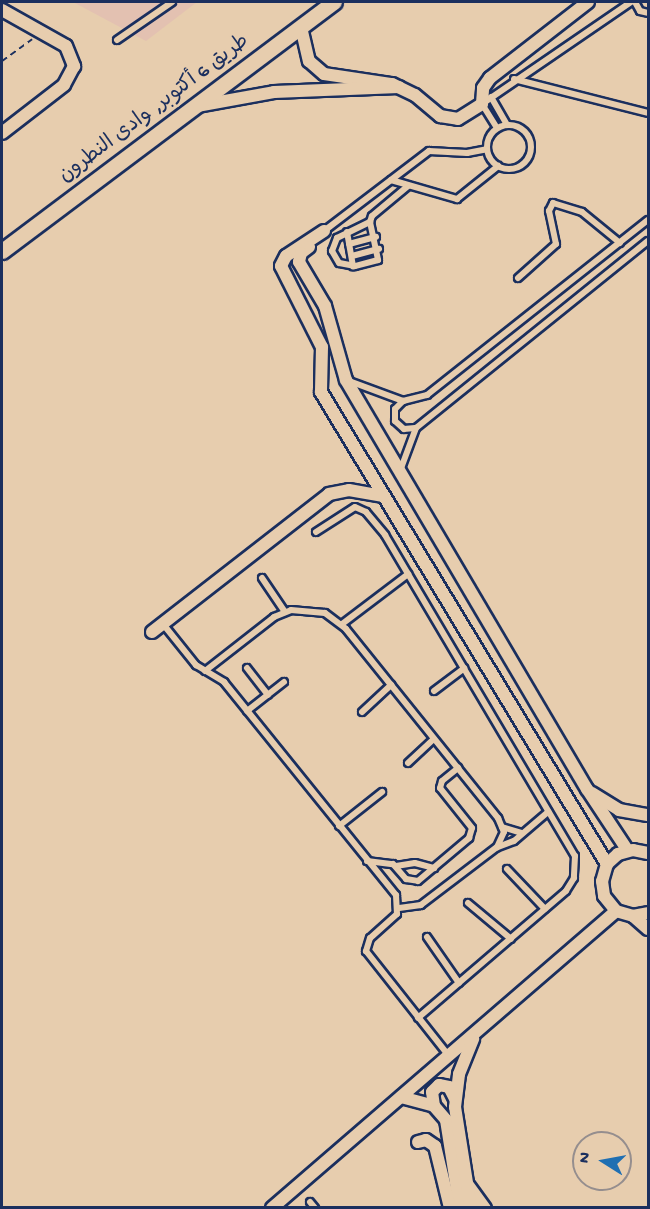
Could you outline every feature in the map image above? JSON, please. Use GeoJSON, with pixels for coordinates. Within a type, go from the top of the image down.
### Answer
{"type":"FeatureCollection","features":[{"type":"Feature","properties":{"kind":"street","name":"طريق 6 أكتوبر, وادى النطرون"},"geometry":{"type":"LineString","coordinates":[[2,251],[334,2]]}},
{"type":"Feature","properties":{"kind":"street"},"geometry":{"type":"LineString","coordinates":[[301,27],[309,61],[324,74],[384,82],[399,87],[445,119],[464,117],[486,101],[483,88],[490,78],[588,2]]}},
{"type":"Feature","properties":{"kind":"street"},"geometry":{"type":"LineString","coordinates":[[2,10],[40,31],[71,52],[73,73],[2,133]]}},
{"type":"Feature","properties":{"kind":"street"},"geometry":{"type":"LineString","coordinates":[[195,106],[274,92],[399,87]]}},
{"type":"Feature","properties":{"kind":"street"},"geometry":{"type":"LineString","coordinates":[[282,261],[324,231]]}},
{"type":"Feature","properties":{"kind":"street"},"geometry":{"type":"LineString","coordinates":[[324,231],[301,253],[299,262],[325,306],[338,361],[346,380],[587,789],[628,851]]}},
{"type":"Feature","properties":{"kind":"street"},"geometry":{"type":"LineString","coordinates":[[282,261],[299,262]]}},
{"type":"Feature","properties":{"kind":"street"},"geometry":{"type":"LineString","coordinates":[[282,261],[283,276],[319,338],[323,366],[319,382],[321,392],[607,864],[602,890],[616,911],[633,916],[648,928]]}},
{"type":"Feature","properties":{"kind":"street"},"geometry":{"type":"LineString","coordinates":[[323,366],[338,361]]}},
{"type":"Feature","properties":{"kind":"street"},"geometry":{"type":"LineString","coordinates":[[152,632],[329,494],[349,489],[383,496]]}},
{"type":"Feature","properties":{"kind":"street"},"geometry":{"type":"LineString","coordinates":[[587,789],[620,810],[648,815]]}},
{"type":"Feature","properties":{"kind":"street"},"geometry":{"type":"LineString","coordinates":[[607,864],[628,851],[648,853]]}},
{"type":"Feature","properties":{"kind":"street"},"geometry":{"type":"LineString","coordinates":[[272,1208],[450,1057],[616,911]]}},
{"type":"Feature","properties":{"kind":"street"},"geometry":{"type":"LineString","coordinates":[[633,916],[648,913]]}},
{"type":"Feature","properties":{"kind":"street"},"geometry":{"type":"LineString","coordinates":[[460,1208],[462,1187],[455,1099],[459,1074],[474,1036]]}},
{"type":"Feature","properties":{"kind":"street"},"geometry":{"type":"LineString","coordinates":[[455,1099],[448,1087],[439,1085],[432,1092],[434,1106],[448,1125],[462,1187],[471,1208]]}},
{"type":"Feature","properties":{"kind":"street"},"geometry":{"type":"LineString","coordinates":[[401,1097],[434,1106]]}},
{"type":"Feature","properties":{"kind":"street"},"geometry":{"type":"LineString","coordinates":[[418,1142],[429,1141],[435,1146],[451,1208]]}},
{"type":"Feature","properties":{"kind":"street"},"geometry":{"type":"LineString","coordinates":[[451,1208],[462,1187]]}},
{"type":"Feature","properties":{"kind":"street"},"geometry":{"type":"LineString","coordinates":[[462,1187],[485,1208]]}},
{"type":"Feature","properties":{"kind":"lane"},"geometry":{"type":"LineString","coordinates":[[117,40],[172,2]]}},
{"type":"Feature","properties":{"kind":"lane"},"geometry":{"type":"LineString","coordinates":[[486,101],[514,79],[633,2],[640,11],[648,13]]}},
{"type":"Feature","properties":{"kind":"lane"},"geometry":{"type":"LineString","coordinates":[[514,79],[648,113]]}},
{"type":"Feature","properties":{"kind":"lane"},"geometry":{"type":"LineString","coordinates":[[391,180],[457,199],[498,166],[517,167],[530,153],[526,134],[507,125],[486,101]]}},
{"type":"Feature","properties":{"kind":"lane"},"geometry":{"type":"LineString","coordinates":[[486,101],[497,128]]}},
{"type":"Feature","properties":{"kind":"lane"},"geometry":{"type":"LineString","coordinates":[[498,166],[487,149],[490,135],[497,128],[507,125]]}},
{"type":"Feature","properties":{"kind":"lane"},"geometry":{"type":"LineString","coordinates":[[324,231],[429,151],[467,153],[487,149]]}},
{"type":"Feature","properties":{"kind":"lane"},"geometry":{"type":"LineString","coordinates":[[370,222],[337,238],[332,251],[339,263],[353,266],[376,262],[379,249],[370,222],[372,216],[408,186]]}},
{"type":"Feature","properties":{"kind":"lane"},"geometry":{"type":"LineString","coordinates":[[518,278],[556,244],[549,211],[553,203],[582,212],[620,243]]}},
{"type":"Feature","properties":{"kind":"lane"},"geometry":{"type":"LineString","coordinates":[[416,428],[404,429],[395,421],[395,410],[403,401],[434,391],[648,220]]}},
{"type":"Feature","properties":{"kind":"lane"},"geometry":{"type":"LineString","coordinates":[[347,232],[353,266]]}},
{"type":"Feature","properties":{"kind":"lane"},"geometry":{"type":"LineString","coordinates":[[349,244],[376,237]]}},
{"type":"Feature","properties":{"kind":"lane"},"geometry":{"type":"LineString","coordinates":[[400,471],[416,428],[648,241]]}},
{"type":"Feature","properties":{"kind":"lane"},"geometry":{"type":"LineString","coordinates":[[352,256],[379,249]]}},
{"type":"Feature","properties":{"kind":"lane"},"geometry":{"type":"LineString","coordinates":[[346,380],[403,401]]}},
{"type":"Feature","properties":{"kind":"lane"},"geometry":{"type":"LineString","coordinates":[[316,532],[346,509],[359,507],[385,535],[575,856],[576,871],[569,887],[418,1018]]}},
{"type":"Feature","properties":{"kind":"lane"},"geometry":{"type":"LineString","coordinates":[[342,624],[408,574]]}},
{"type":"Feature","properties":{"kind":"lane"},"geometry":{"type":"LineString","coordinates":[[262,578],[285,612]]}},
{"type":"Feature","properties":{"kind":"lane"},"geometry":{"type":"LineString","coordinates":[[205,671],[285,612],[318,610],[342,624],[458,768],[502,827],[503,838],[498,847]]}},
{"type":"Feature","properties":{"kind":"lane"},"geometry":{"type":"LineString","coordinates":[[164,624],[205,671],[224,681],[396,895],[399,908],[393,920],[370,938],[366,951],[450,1057]]}},
{"type":"Feature","properties":{"kind":"lane"},"geometry":{"type":"LineString","coordinates":[[248,668],[268,695]]}},
{"type":"Feature","properties":{"kind":"lane"},"geometry":{"type":"LineString","coordinates":[[434,691],[464,668]]}},
{"type":"Feature","properties":{"kind":"lane"},"geometry":{"type":"LineString","coordinates":[[248,711],[284,682]]}},
{"type":"Feature","properties":{"kind":"lane"},"geometry":{"type":"LineString","coordinates":[[362,712],[391,685]]}},
{"type":"Feature","properties":{"kind":"lane"},"geometry":{"type":"LineString","coordinates":[[408,763],[434,739]]}},
{"type":"Feature","properties":{"kind":"lane"},"geometry":{"type":"LineString","coordinates":[[396,866],[403,876],[414,881],[434,868],[472,833],[440,788],[442,781],[458,768]]}},
{"type":"Feature","properties":{"kind":"lane"},"geometry":{"type":"LineString","coordinates":[[339,826],[382,792]]}},
{"type":"Feature","properties":{"kind":"lane"},"geometry":{"type":"LineString","coordinates":[[399,908],[421,905],[498,847],[514,841],[548,812]]}},
{"type":"Feature","properties":{"kind":"lane"},"geometry":{"type":"LineString","coordinates":[[502,827],[522,833]]}},
{"type":"Feature","properties":{"kind":"lane"},"geometry":{"type":"LineString","coordinates":[[367,861],[396,866],[415,862],[434,868]]}},
{"type":"Feature","properties":{"kind":"lane"},"geometry":{"type":"LineString","coordinates":[[507,869],[545,909]]}},
{"type":"Feature","properties":{"kind":"lane"},"geometry":{"type":"LineString","coordinates":[[468,903],[511,939]]}},
{"type":"Feature","properties":{"kind":"lane"},"geometry":{"type":"LineString","coordinates":[[427,937],[459,983]]}},
{"type":"Feature","properties":{"kind":"path"},"geometry":{"type":"LineString","coordinates":[[2,61],[40,31]]}},
{"type":"Feature","properties":{"kind":"shaded area"},"geometry":{"type":"Polygon","coordinates":[[[73,2],[197,2],[146,41],[73,2]]]}}]}
